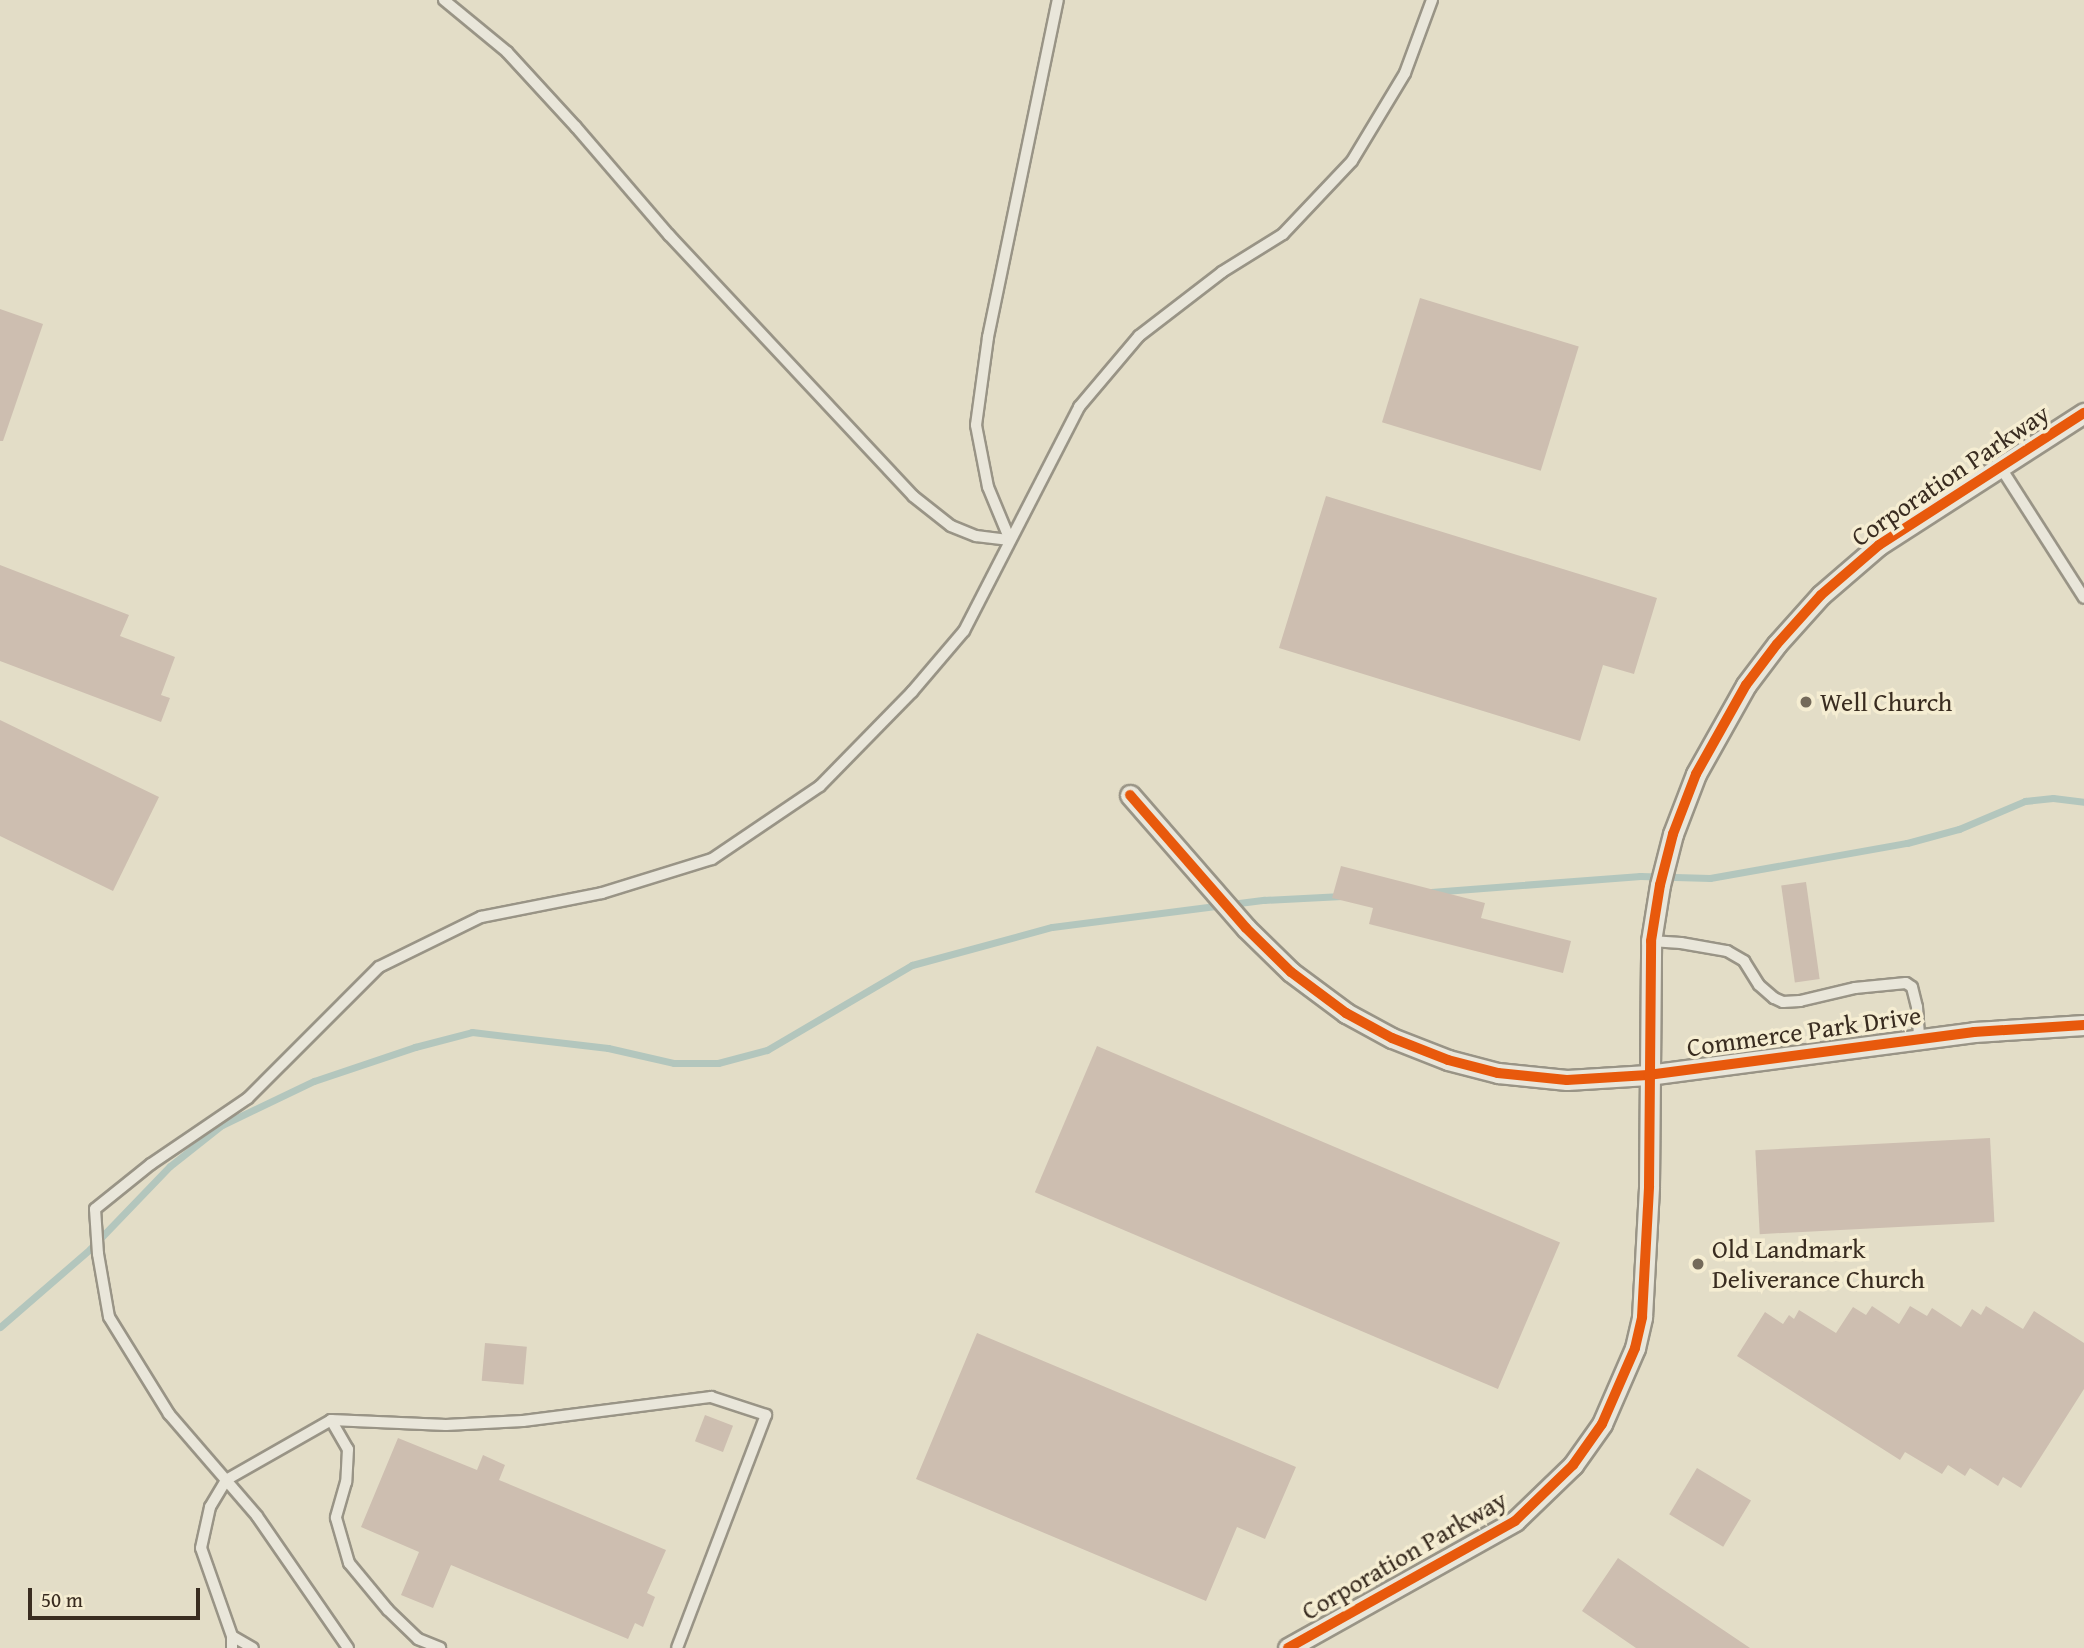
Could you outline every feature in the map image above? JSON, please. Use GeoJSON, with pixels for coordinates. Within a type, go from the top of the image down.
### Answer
{"type":"FeatureCollection","features":[{"type":"Feature","properties":{"kind":"street","name":"Corporation Parkway"},"geometry":{"type":"LineString","coordinates":[[1289,1648],[1515,1521],[1573,1465],[1602,1424],[1630,1361],[1642,1317],[1649,1186],[1651,942],[1660,886],[1673,834],[1713,738],[1746,685],[1777,643],[1821,595],[1870,553],[2084,413]]}},
{"type":"Feature","properties":{"kind":"street","name":"Commerce Park Drive"},"geometry":{"type":"LineString","coordinates":[[1130,795],[1246,928],[1291,972],[1346,1013],[1392,1038],[1448,1060],[1497,1073],[1567,1080],[1648,1075],[1919,1039],[2084,1025]]}},
{"type":"Feature","properties":{"kind":"lane"},"geometry":{"type":"LineString","coordinates":[[444,0],[506,52],[576,127],[669,235],[913,496],[951,526],[976,536],[1010,540]]}},
{"type":"Feature","properties":{"kind":"lane"},"geometry":{"type":"LineString","coordinates":[[1010,540],[988,487],[976,425],[988,337],[1058,0]]}},
{"type":"Feature","properties":{"kind":"lane"},"geometry":{"type":"LineString","coordinates":[[348,1648],[257,1516],[169,1414],[108,1317],[98,1254],[95,1209],[151,1164],[248,1098],[379,967],[481,917],[602,892],[712,859],[820,786],[912,692],[964,631],[1079,407],[1139,336],[1222,272],[1283,234],[1352,161],[1405,73],[1432,0]]}},
{"type":"Feature","properties":{"kind":"lane"},"geometry":{"type":"LineString","coordinates":[[2001,468],[2084,598]]}},
{"type":"Feature","properties":{"kind":"lane"},"geometry":{"type":"LineString","coordinates":[[1651,942],[1681,943],[1727,951],[1744,961],[1759,985],[1774,999],[1783,1002],[1800,1001],[1855,988],[1906,983],[1912,987],[1917,1007],[1919,1039]]}},
{"type":"Feature","properties":{"kind":"lane"},"geometry":{"type":"LineString","coordinates":[[232,1648],[232,1636],[201,1548],[210,1507],[226,1480],[331,1420],[446,1425],[523,1421],[711,1397],[766,1415],[677,1648]]}},
{"type":"Feature","properties":{"kind":"lane"},"geometry":{"type":"LineString","coordinates":[[331,1420],[348,1449],[346,1482],[336,1518],[349,1563],[387,1610],[418,1639],[440,1648]]}},
{"type":"Feature","properties":{"kind":"lane"},"geometry":{"type":"LineString","coordinates":[[232,1636],[253,1648]]}},
{"type":"Feature","properties":{"kind":"building"},"geometry":{"type":"Polygon","coordinates":[[[1420,298],[1579,347],[1541,471],[1382,422],[1420,298]]]}},
{"type":"Feature","properties":{"kind":"building"},"geometry":{"type":"Polygon","coordinates":[[[0,309],[43,324],[3,441],[0,441],[0,309]]]}},
{"type":"Feature","properties":{"kind":"building"},"geometry":{"type":"Polygon","coordinates":[[[1326,496],[1657,598],[1634,674],[1603,665],[1580,741],[1279,648],[1326,496]]]}},
{"type":"Feature","properties":{"kind":"building"},"geometry":{"type":"Polygon","coordinates":[[[0,565],[129,615],[120,636],[175,657],[161,695],[170,698],[161,722],[0,661],[0,565]]]}},
{"type":"Feature","properties":{"kind":"building"},"geometry":{"type":"Polygon","coordinates":[[[0,720],[159,797],[113,891],[0,836],[0,720]]]}},
{"type":"Feature","properties":{"kind":"building"},"geometry":{"type":"Polygon","coordinates":[[[1341,866],[1485,903],[1481,918],[1571,941],[1563,973],[1369,924],[1373,908],[1332,898],[1341,866]]]}},
{"type":"Feature","properties":{"kind":"building"},"geometry":{"type":"Polygon","coordinates":[[[1806,882],[1820,979],[1795,983],[1781,885],[1806,882]]]}},
{"type":"Feature","properties":{"kind":"building"},"geometry":{"type":"Polygon","coordinates":[[[1097,1046],[1560,1243],[1498,1389],[1035,1192],[1097,1046]]]}},
{"type":"Feature","properties":{"kind":"building"},"geometry":{"type":"Polygon","coordinates":[[[1990,1138],[1994,1222],[1760,1234],[1755,1150],[1990,1138]]]}},
{"type":"Feature","properties":{"kind":"building"},"geometry":{"type":"Polygon","coordinates":[[[1872,1306],[1899,1324],[1910,1306],[1927,1316],[1932,1308],[1961,1327],[1972,1309],[1981,1315],[1986,1306],[2023,1329],[2034,1311],[2084,1343],[2084,1389],[2021,1488],[2003,1477],[1998,1486],[1970,1468],[1965,1476],[1948,1465],[1942,1474],[1905,1452],[1900,1460],[1737,1356],[1765,1312],[1783,1324],[1789,1315],[1794,1319],[1799,1310],[1836,1333],[1853,1307],[1866,1315],[1872,1306]]]}},
{"type":"Feature","properties":{"kind":"building"},"geometry":{"type":"Polygon","coordinates":[[[977,1333],[1296,1467],[1265,1539],[1237,1527],[1206,1601],[916,1479],[977,1333]]]}},
{"type":"Feature","properties":{"kind":"building"},"geometry":{"type":"Polygon","coordinates":[[[485,1343],[527,1347],[524,1385],[482,1381],[485,1343]]]}},
{"type":"Feature","properties":{"kind":"building"},"geometry":{"type":"Polygon","coordinates":[[[705,1415],[733,1426],[723,1452],[695,1441],[705,1415]]]}},
{"type":"Feature","properties":{"kind":"building"},"geometry":{"type":"Polygon","coordinates":[[[398,1438],[477,1470],[483,1455],[505,1465],[499,1480],[666,1550],[647,1593],[655,1597],[643,1627],[635,1623],[628,1639],[451,1565],[433,1608],[401,1595],[419,1552],[361,1527],[398,1438]]]}},
{"type":"Feature","properties":{"kind":"building"},"geometry":{"type":"Polygon","coordinates":[[[1697,1468],[1751,1500],[1723,1547],[1669,1514],[1697,1468]]]}},
{"type":"Feature","properties":{"kind":"building"},"geometry":{"type":"Polygon","coordinates":[[[1618,1558],[1750,1648],[1636,1648],[1582,1611],[1618,1558]]]}},
{"type":"Feature","properties":{"kind":"waterway"},"geometry":{"type":"LineString","coordinates":[[1431,892],[1640,876],[1710,878],[1907,843],[1959,829],[2025,801],[2053,798],[2084,802]]}},
{"type":"Feature","properties":{"kind":"waterway"},"geometry":{"type":"LineString","coordinates":[[0,1327],[90,1249],[170,1166],[222,1125],[314,1081],[415,1047],[472,1032],[608,1048],[674,1063],[718,1063],[767,1050],[912,965],[1052,927],[1264,900],[1342,896]]}},
{"type":"Feature","properties":{"kind":"cycle path"},"geometry":{"type":"LineString","coordinates":[[1288,1648],[1515,1521],[1573,1465],[1602,1424],[1635,1348],[1642,1317],[1649,1186],[1651,941],[1660,885],[1673,834],[1696,774],[1746,685],[1777,644],[1821,595],[1879,545],[2084,413]]}},
{"type":"Feature","properties":{"kind":"cycle path"},"geometry":{"type":"LineString","coordinates":[[1130,795],[1246,928],[1291,972],[1346,1013],[1392,1038],[1448,1060],[1498,1073],[1567,1080],[1648,1075],[1974,1032],[2084,1025]]}},
{"type":"Feature","properties":{"kind":"place","name":"Well Church"},"geometry":{"type":"Point","coordinates":[1806,702]}},
{"type":"Feature","properties":{"kind":"place","name":"Old Landmark Deliverance Church"},"geometry":{"type":"Point","coordinates":[1698,1264]}}]}
